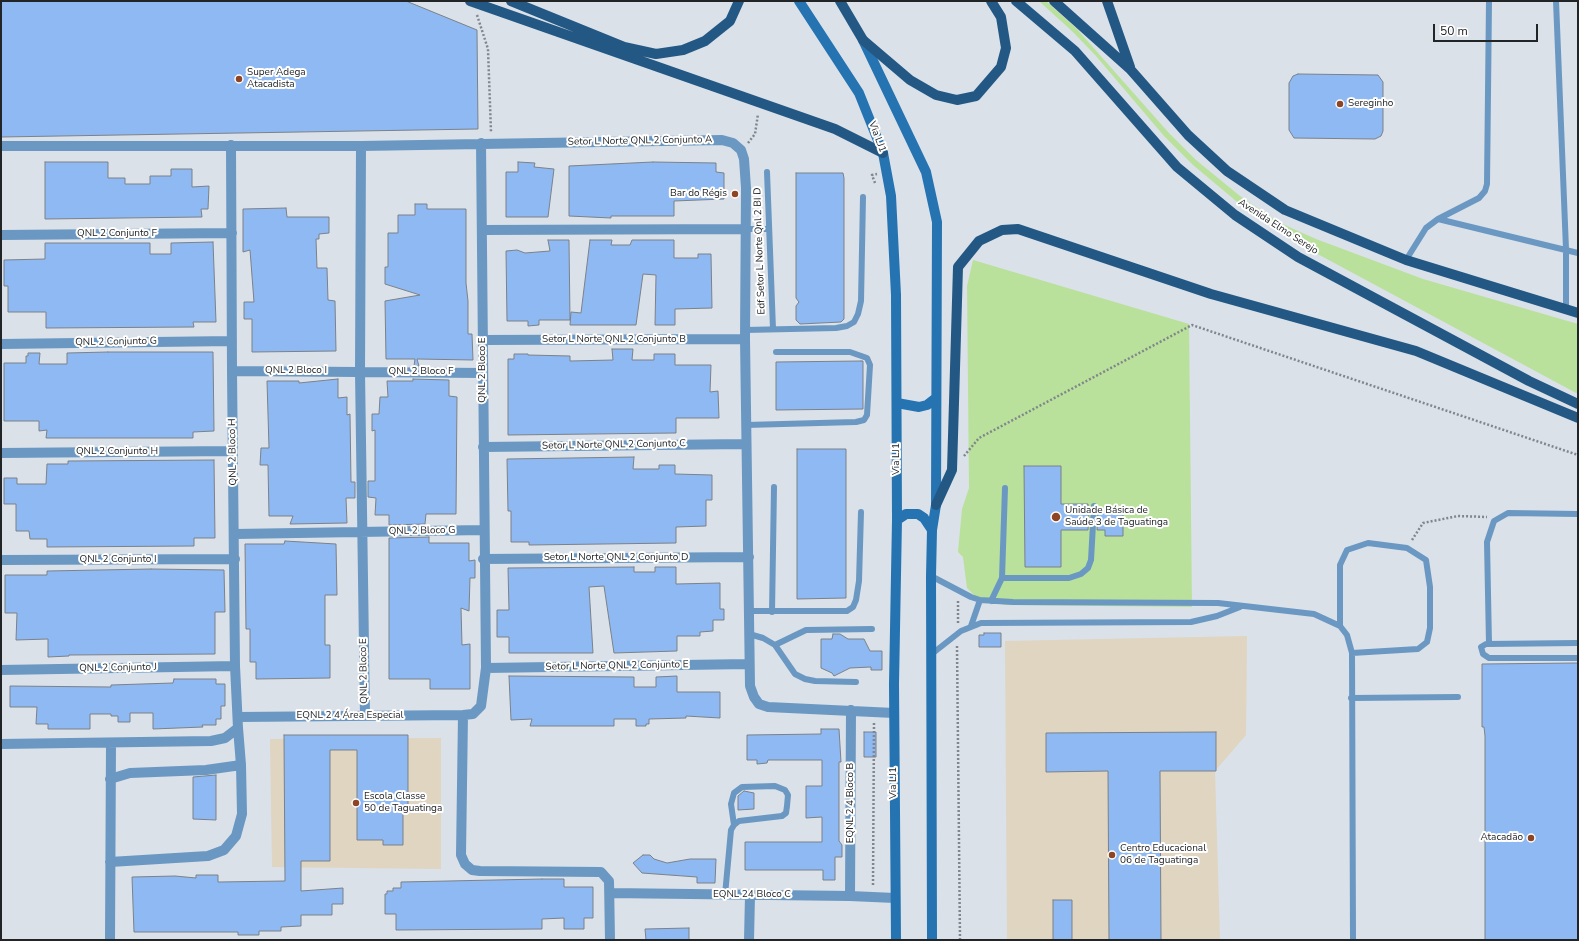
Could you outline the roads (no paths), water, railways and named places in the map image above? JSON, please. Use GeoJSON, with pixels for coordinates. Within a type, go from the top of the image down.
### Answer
{"type":"FeatureCollection","features":[{"type":"Feature","properties":{"kind":"main road"},"geometry":{"type":"LineString","coordinates":[[471,1],[835,129],[883,153]]}},
{"type":"Feature","properties":{"kind":"main road"},"geometry":{"type":"LineString","coordinates":[[511,1],[624,47],[656,54],[682,50],[705,41],[730,21],[739,1]]}},
{"type":"Feature","properties":{"kind":"main road","name":"Via LJ1"},"geometry":{"type":"LineString","coordinates":[[799,1],[859,93],[883,153],[891,196],[896,295],[897,403],[894,713],[896,940]]}},
{"type":"Feature","properties":{"kind":"main road"},"geometry":{"type":"LineString","coordinates":[[840,1],[863,40],[926,172],[938,222],[936,506],[932,530],[931,576],[933,653],[932,940]]}},
{"type":"Feature","properties":{"kind":"main road"},"geometry":{"type":"LineString","coordinates":[[863,40],[910,80],[936,95],[956,100],[976,96],[1002,67],[1006,48],[1001,17],[991,1]]}},
{"type":"Feature","properties":{"kind":"main road","name":"Avenida Elmo Serejo"},"geometry":{"type":"LineString","coordinates":[[1016,1],[1076,51],[1177,167],[1235,215],[1298,257],[1529,381],[1578,404]]}},
{"type":"Feature","properties":{"kind":"main road","name":"Avenida Elmo Serejo"},"geometry":{"type":"LineString","coordinates":[[1054,1],[1130,69],[1188,134],[1227,171],[1285,210],[1406,260],[1578,313]]}},
{"type":"Feature","properties":{"kind":"main road"},"geometry":{"type":"LineString","coordinates":[[1107,1],[1130,69]]}},
{"type":"Feature","properties":{"kind":"main road"},"geometry":{"type":"LineString","coordinates":[[936,506],[952,470],[958,268],[979,241],[1002,230],[1018,228],[1212,294],[1416,351],[1578,418]]}},
{"type":"Feature","properties":{"kind":"main road"},"geometry":{"type":"LineString","coordinates":[[897,403],[919,408],[927,405],[936,398]]}},
{"type":"Feature","properties":{"kind":"main road"},"geometry":{"type":"LineString","coordinates":[[897,520],[906,514],[918,514],[924,518],[932,530]]}},
{"type":"Feature","properties":{"kind":"street","name":"Setor L Norte QNL 2 Conjunto A"},"geometry":{"type":"LineString","coordinates":[[486,143],[722,140],[741,150],[744,159],[747,229]]}},
{"type":"Feature","properties":{"kind":"street"},"geometry":{"type":"LineString","coordinates":[[1,146],[361,146],[486,143]]}},
{"type":"Feature","properties":{"kind":"street","name":"QNL 2 Bloco E"},"geometry":{"type":"LineString","coordinates":[[468,715],[481,706],[486,668],[483,559],[482,230],[486,143]]}},
{"type":"Feature","properties":{"kind":"street","name":"QNL 2 Bloco H"},"geometry":{"type":"LineString","coordinates":[[231,145],[232,371],[238,728]]}},
{"type":"Feature","properties":{"kind":"street","name":"QNL 2 Bloco E"},"geometry":{"type":"LineString","coordinates":[[361,146],[360,372],[365,716]]}},
{"type":"Feature","properties":{"kind":"street"},"geometry":{"type":"LineString","coordinates":[[482,230],[747,229],[745,334],[750,686],[754,697],[759,704],[768,707],[894,713]]}},
{"type":"Feature","properties":{"kind":"street","name":"QNL 2 Conjunto F"},"geometry":{"type":"LineString","coordinates":[[1,235],[232,233]]}},
{"type":"Feature","properties":{"kind":"street","name":"Setor L Norte QNL 2 Conjunto B"},"geometry":{"type":"LineString","coordinates":[[483,340],[745,334]]}},
{"type":"Feature","properties":{"kind":"street","name":"QNL 2 Conjunto G"},"geometry":{"type":"LineString","coordinates":[[1,344],[232,341]]}},
{"type":"Feature","properties":{"kind":"street","name":"QNL 2 Bloco I"},"geometry":{"type":"LineString","coordinates":[[232,371],[360,372]]}},
{"type":"Feature","properties":{"kind":"street","name":"QNL 2 Bloco F"},"geometry":{"type":"LineString","coordinates":[[360,372],[483,373]]}},
{"type":"Feature","properties":{"kind":"street","name":"Setor L Norte QNL 2 Conjunto C"},"geometry":{"type":"LineString","coordinates":[[483,447],[746,444]]}},
{"type":"Feature","properties":{"kind":"street","name":"QNL 2 Conjunto H"},"geometry":{"type":"LineString","coordinates":[[1,453],[233,451]]}},
{"type":"Feature","properties":{"kind":"street","name":"QNL 2 Bloco G"},"geometry":{"type":"LineString","coordinates":[[235,534],[483,530]]}},
{"type":"Feature","properties":{"kind":"street","name":"Setor L Norte QNL 2 Conjunto D"},"geometry":{"type":"LineString","coordinates":[[483,559],[749,557]]}},
{"type":"Feature","properties":{"kind":"street","name":"QNL 2 Conjunto I"},"geometry":{"type":"LineString","coordinates":[[1,560],[235,559]]}},
{"type":"Feature","properties":{"kind":"street","name":"Setor L Norte QNL 2 Conjunto E"},"geometry":{"type":"LineString","coordinates":[[486,668],[749,664]]}},
{"type":"Feature","properties":{"kind":"street","name":"QNL 2 Conjunto J"},"geometry":{"type":"LineString","coordinates":[[1,670],[236,666]]}},
{"type":"Feature","properties":{"kind":"street","name":"EQNL 2 4 Bloco B"},"geometry":{"type":"LineString","coordinates":[[850,896],[851,710]]}},
{"type":"Feature","properties":{"kind":"street"},"geometry":{"type":"LineString","coordinates":[[468,715],[461,855],[465,864],[472,870],[480,871],[601,872],[609,881],[610,940]]}},
{"type":"Feature","properties":{"kind":"street","name":"EQNL 2 4 Área Especial"},"geometry":{"type":"LineString","coordinates":[[238,717],[468,715]]}},
{"type":"Feature","properties":{"kind":"street"},"geometry":{"type":"LineString","coordinates":[[1,744],[211,741],[225,738],[238,728]]}},
{"type":"Feature","properties":{"kind":"street"},"geometry":{"type":"LineString","coordinates":[[110,862],[208,856],[224,850],[236,836],[242,814],[242,765],[238,728]]}},
{"type":"Feature","properties":{"kind":"street"},"geometry":{"type":"LineString","coordinates":[[110,743],[110,940]]}},
{"type":"Feature","properties":{"kind":"street"},"geometry":{"type":"LineString","coordinates":[[110,779],[130,773],[206,770],[242,765]]}},
{"type":"Feature","properties":{"kind":"street","name":"EQNL 24 Bloco C"},"geometry":{"type":"LineString","coordinates":[[610,893],[850,896],[895,898]]}},
{"type":"Feature","properties":{"kind":"street"},"geometry":{"type":"LineString","coordinates":[[750,895],[750,940]]}},
{"type":"Feature","properties":{"kind":"lane"},"geometry":{"type":"LineString","coordinates":[[1406,260],[1426,228],[1438,219],[1480,198],[1486,191],[1489,1]]}},
{"type":"Feature","properties":{"kind":"lane"},"geometry":{"type":"LineString","coordinates":[[1556,1],[1566,249],[1566,310]]}},
{"type":"Feature","properties":{"kind":"lane","name":"Edf Setor L Norte Qnl 2 BI D"},"geometry":{"type":"LineString","coordinates":[[767,172],[773,329]]}},
{"type":"Feature","properties":{"kind":"lane","name":"Edf Setor L Norte Qnl 2 BI D"},"geometry":{"type":"LineString","coordinates":[[745,334],[773,329],[836,328],[847,326],[854,322],[862,301],[863,197]]}},
{"type":"Feature","properties":{"kind":"lane"},"geometry":{"type":"LineString","coordinates":[[1438,219],[1578,253]]}},
{"type":"Feature","properties":{"kind":"lane"},"geometry":{"type":"LineString","coordinates":[[747,229],[769,229]]}},
{"type":"Feature","properties":{"kind":"lane"},"geometry":{"type":"LineString","coordinates":[[746,425],[856,422],[864,420],[867,415],[870,365],[867,358],[850,352],[776,352]]}},
{"type":"Feature","properties":{"kind":"lane"},"geometry":{"type":"LineString","coordinates":[[772,612],[774,487]]}},
{"type":"Feature","properties":{"kind":"lane"},"geometry":{"type":"LineString","coordinates":[[991,601],[1002,578],[1005,488]]}},
{"type":"Feature","properties":{"kind":"lane"},"geometry":{"type":"LineString","coordinates":[[1002,578],[1069,578],[1082,574],[1088,568],[1091,560],[1094,506]]}},
{"type":"Feature","properties":{"kind":"lane"},"geometry":{"type":"LineString","coordinates":[[749,611],[847,612],[853,607],[856,600],[859,581],[861,512]]}},
{"type":"Feature","properties":{"kind":"lane"},"geometry":{"type":"LineString","coordinates":[[1489,644],[1487,542],[1494,521],[1508,513],[1578,514]]}},
{"type":"Feature","properties":{"kind":"lane"},"geometry":{"type":"LineString","coordinates":[[1340,626],[1340,565],[1347,550],[1368,543],[1407,548],[1426,560],[1430,587],[1430,628],[1427,642],[1418,649],[1352,653]]}},
{"type":"Feature","properties":{"kind":"lane"},"geometry":{"type":"LineString","coordinates":[[931,576],[980,600],[1218,603],[1314,614],[1340,626],[1347,635],[1352,653],[1353,940]]}},
{"type":"Feature","properties":{"kind":"lane"},"geometry":{"type":"LineString","coordinates":[[971,626],[980,600]]}},
{"type":"Feature","properties":{"kind":"lane"},"geometry":{"type":"LineString","coordinates":[[933,653],[957,634],[971,626],[994,623],[1071,624],[1191,622],[1217,616],[1242,606]]}},
{"type":"Feature","properties":{"kind":"lane"},"geometry":{"type":"LineString","coordinates":[[775,645],[806,630],[872,629]]}},
{"type":"Feature","properties":{"kind":"lane"},"geometry":{"type":"LineString","coordinates":[[749,634],[763,638],[775,645],[795,674],[805,679],[815,681],[856,682]]}},
{"type":"Feature","properties":{"kind":"lane"},"geometry":{"type":"LineString","coordinates":[[1578,643],[1489,644],[1481,647],[1483,654],[1489,658],[1578,658]]}},
{"type":"Feature","properties":{"kind":"lane"},"geometry":{"type":"LineString","coordinates":[[1351,698],[1458,697]]}},
{"type":"Feature","properties":{"kind":"lane"},"geometry":{"type":"LineString","coordinates":[[725,895],[728,840],[734,825],[731,804],[734,793],[742,786],[775,786],[785,790],[788,795],[787,806],[786,813],[782,816],[750,819],[734,825]]}},
{"type":"Feature","properties":{"kind":"place","name":"Super Adega Atacadista"},"geometry":{"type":"Point","coordinates":[239,79]}},
{"type":"Feature","properties":{"kind":"place","name":"Sereginho"},"geometry":{"type":"Point","coordinates":[1340,104]}},
{"type":"Feature","properties":{"kind":"place","name":"Bar do Régis"},"geometry":{"type":"Point","coordinates":[735,194]}},
{"type":"Feature","properties":{"kind":"place","name":"Unidade Básica de Saúde 3 de Taguatinga"},"geometry":{"type":"Point","coordinates":[1056,517]}},
{"type":"Feature","properties":{"kind":"place","name":"Escola Classe 50 de Taguatinga"},"geometry":{"type":"Point","coordinates":[356,803]}},
{"type":"Feature","properties":{"kind":"place","name":"Atacadão"},"geometry":{"type":"Point","coordinates":[1531,838]}},
{"type":"Feature","properties":{"kind":"place","name":"Centro Educacional 06 de Taguatinga"},"geometry":{"type":"Point","coordinates":[1112,855]}}]}
